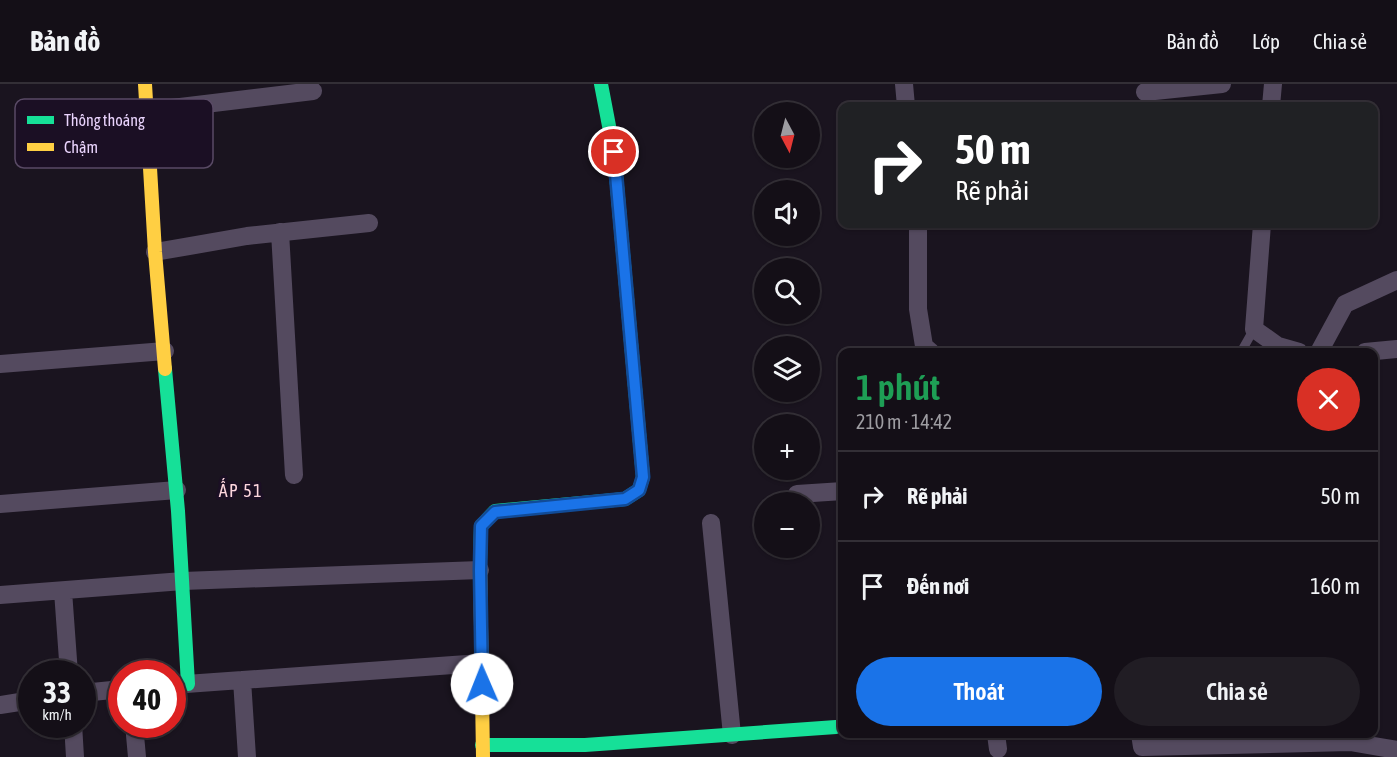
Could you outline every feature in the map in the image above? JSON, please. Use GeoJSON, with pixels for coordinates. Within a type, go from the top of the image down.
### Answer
{"type":"FeatureCollection","features":[{"type":"Feature","properties":{"kind":"street"},"geometry":{"type":"LineString","coordinates":[[145,84],[146,99]]}},
{"type":"Feature","properties":{"kind":"street"},"geometry":{"type":"LineString","coordinates":[[601,84],[614,152],[643,477],[639,490],[625,499],[495,512],[481,526],[482,751],[836,727]]}},
{"type":"Feature","properties":{"kind":"street"},"geometry":{"type":"LineString","coordinates":[[903,84],[905,102]]}},
{"type":"Feature","properties":{"kind":"street"},"geometry":{"type":"LineString","coordinates":[[1145,92],[1222,84]]}},
{"type":"Feature","properties":{"kind":"street"},"geometry":{"type":"LineString","coordinates":[[1271,102],[1273,84]]}},
{"type":"Feature","properties":{"kind":"street"},"geometry":{"type":"LineString","coordinates":[[213,103],[313,91]]}},
{"type":"Feature","properties":{"kind":"street"},"geometry":{"type":"LineString","coordinates":[[150,168],[155,252],[183,581],[181,660]]}},
{"type":"Feature","properties":{"kind":"street"},"geometry":{"type":"LineString","coordinates":[[155,252],[247,236],[369,223]]}},
{"type":"Feature","properties":{"kind":"street"},"geometry":{"type":"LineString","coordinates":[[918,228],[918,309],[924,346],[926,348]]}},
{"type":"Feature","properties":{"kind":"street"},"geometry":{"type":"LineString","coordinates":[[1262,228],[1254,329],[1278,346],[1285,348]]}},
{"type":"Feature","properties":{"kind":"street"},"geometry":{"type":"LineString","coordinates":[[280,232],[294,475]]}},
{"type":"Feature","properties":{"kind":"street"},"geometry":{"type":"LineString","coordinates":[[1321,348],[1345,304],[1397,280]]}},
{"type":"Feature","properties":{"kind":"street"},"geometry":{"type":"LineString","coordinates":[[1378,351],[1397,349]]}},
{"type":"Feature","properties":{"kind":"street"},"geometry":{"type":"LineString","coordinates":[[0,364],[165,351]]}},
{"type":"Feature","properties":{"kind":"street"},"geometry":{"type":"LineString","coordinates":[[0,504],[177,490]]}},
{"type":"Feature","properties":{"kind":"street"},"geometry":{"type":"LineString","coordinates":[[820,492],[838,491]]}},
{"type":"Feature","properties":{"kind":"street"},"geometry":{"type":"LineString","coordinates":[[711,523],[732,735]]}},
{"type":"Feature","properties":{"kind":"street"},"geometry":{"type":"LineString","coordinates":[[0,596],[183,581],[480,570]]}},
{"type":"Feature","properties":{"kind":"street"},"geometry":{"type":"LineString","coordinates":[[63,591],[68,660]]}},
{"type":"Feature","properties":{"kind":"street"},"geometry":{"type":"LineString","coordinates":[[186,684],[481,663]]}},
{"type":"Feature","properties":{"kind":"street"},"geometry":{"type":"LineString","coordinates":[[242,680],[247,757]]}},
{"type":"Feature","properties":{"kind":"street"},"geometry":{"type":"LineString","coordinates":[[0,705],[18,702]]}},
{"type":"Feature","properties":{"kind":"street"},"geometry":{"type":"LineString","coordinates":[[74,738],[75,757]]}},
{"type":"Feature","properties":{"kind":"street"},"geometry":{"type":"LineString","coordinates":[[135,738],[137,757]]}},
{"type":"Feature","properties":{"kind":"street"},"geometry":{"type":"LineString","coordinates":[[1141,738],[1142,747],[1350,738],[1397,750]]}},
{"type":"Feature","properties":{"kind":"lane"},"geometry":{"type":"LineString","coordinates":[[1243,348],[1254,329]]}},
{"type":"Feature","properties":{"kind":"traffic: fast"},"geometry":{"type":"LineString","coordinates":[[480,561],[481,526],[495,511],[625,499],[639,490],[643,477],[614,152],[601,84]]}},
{"type":"Feature","properties":{"kind":"traffic: fast"},"geometry":{"type":"LineString","coordinates":[[165,369],[178,511],[188,684]]}},
{"type":"Feature","properties":{"kind":"traffic: fast"},"geometry":{"type":"LineString","coordinates":[[482,745],[585,745],[836,727]]}},
{"type":"Feature","properties":{"kind":"traffic: slow"},"geometry":{"type":"LineString","coordinates":[[145,84],[146,99]]}},
{"type":"Feature","properties":{"kind":"traffic: slow"},"geometry":{"type":"LineString","coordinates":[[150,168],[165,369]]}},
{"type":"Feature","properties":{"kind":"traffic: slow"},"geometry":{"type":"LineString","coordinates":[[480,561],[483,757]]}},
{"type":"Feature","properties":{"kind":"district","name":"ẤP 51"},"geometry":{"type":"Point","coordinates":[241,490]}},
{"type":"Feature","properties":{"kind":"route"},"geometry":{"type":"LineString","coordinates":[[482,684],[481,526],[495,512],[625,499],[639,490],[643,477],[614,152]]}}]}
